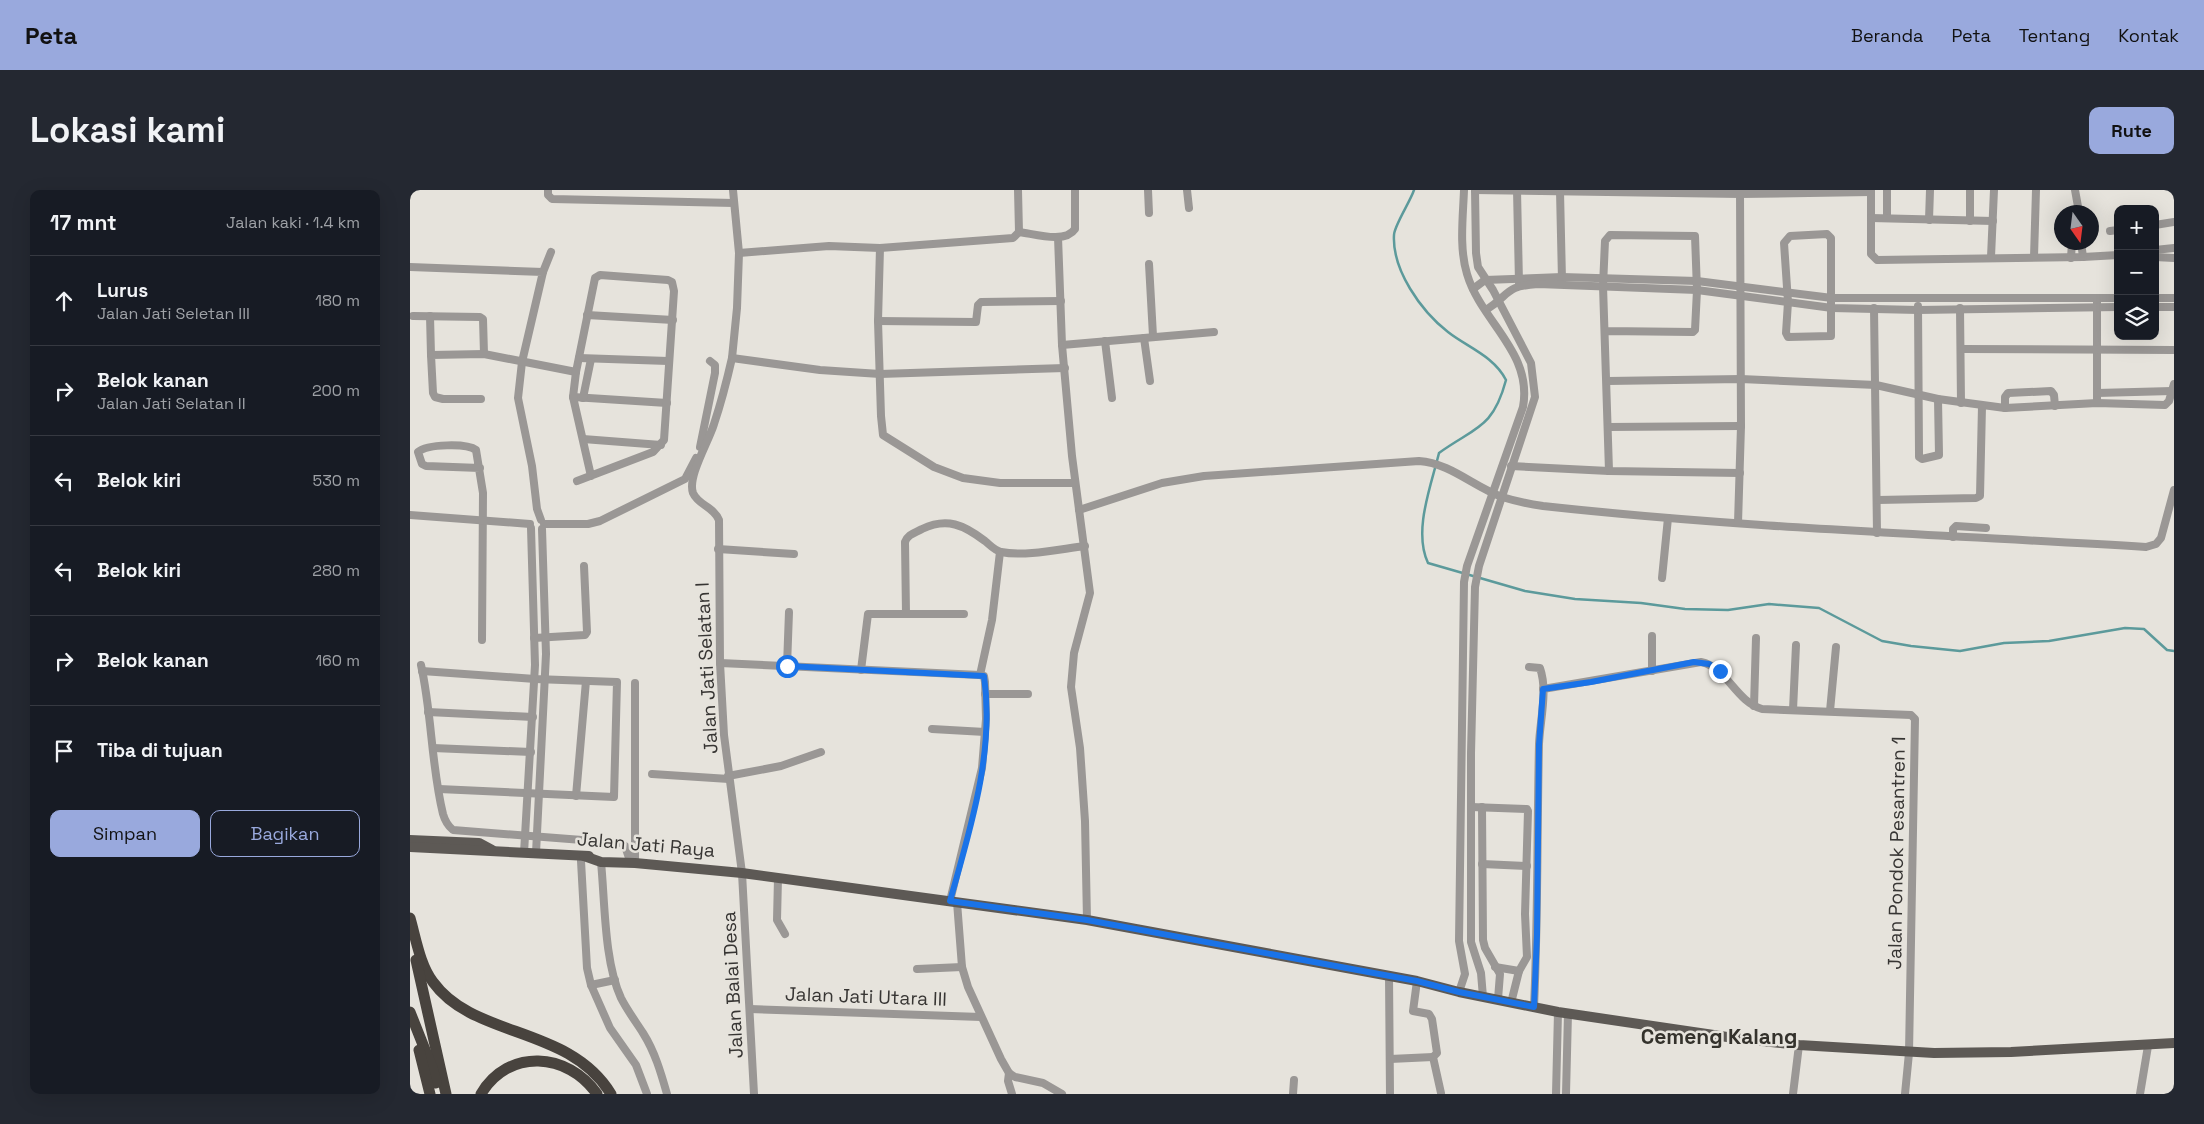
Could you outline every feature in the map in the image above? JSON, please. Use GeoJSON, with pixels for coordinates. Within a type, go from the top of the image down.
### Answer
{"type":"FeatureCollection","features":[{"type":"Feature","properties":{"kind":"highway"},"geometry":{"type":"LineString","coordinates":[[410,918],[426,970],[432,982],[442,993],[474,1014],[569,1054],[591,1069],[611,1094]]}},
{"type":"Feature","properties":{"kind":"highway"},"geometry":{"type":"LineString","coordinates":[[410,931],[446,1094]]}},
{"type":"Feature","properties":{"kind":"highway"},"geometry":{"type":"LineString","coordinates":[[410,1013],[430,1094]]}},
{"type":"Feature","properties":{"kind":"highway"},"geometry":{"type":"LineString","coordinates":[[410,1013],[433,1070],[438,1094]]}},
{"type":"Feature","properties":{"kind":"highway"},"geometry":{"type":"LineString","coordinates":[[481,1094],[490,1080],[506,1068],[546,1061],[561,1064],[575,1070],[597,1094]]}},
{"type":"Feature","properties":{"kind":"main road","name":"Jalan Jati Raya"},"geometry":{"type":"LineString","coordinates":[[410,840],[479,843],[496,852]]}},
{"type":"Feature","properties":{"kind":"main road","name":"Jalan Jati Raya"},"geometry":{"type":"LineString","coordinates":[[410,847],[536,853],[600,862],[635,863],[726,872]]}},
{"type":"Feature","properties":{"kind":"main road","name":"Jalan Jati Raya"},"geometry":{"type":"LineString","coordinates":[[410,853],[632,859],[720,867],[726,872]]}},
{"type":"Feature","properties":{"kind":"main road"},"geometry":{"type":"LineString","coordinates":[[726,872],[1087,920],[1417,981],[1459,992],[1563,1013],[1734,1038],[1909,1053],[2011,1052],[2174,1044]]}},
{"type":"Feature","properties":{"kind":"street"},"geometry":{"type":"LineString","coordinates":[[548,190],[548,195],[552,199],[734,203]]}},
{"type":"Feature","properties":{"kind":"street"},"geometry":{"type":"LineString","coordinates":[[733,190],[739,254],[738,308],[732,358],[820,370],[880,374],[1065,368]]}},
{"type":"Feature","properties":{"kind":"street"},"geometry":{"type":"LineString","coordinates":[[739,254],[829,246],[880,248],[1013,238],[1019,232],[1018,190]]}},
{"type":"Feature","properties":{"kind":"street"},"geometry":{"type":"LineString","coordinates":[[1019,232],[1058,237],[1072,233],[1075,228],[1075,190]]}},
{"type":"Feature","properties":{"kind":"street"},"geometry":{"type":"LineString","coordinates":[[1148,190],[1149,213]]}},
{"type":"Feature","properties":{"kind":"street"},"geometry":{"type":"LineString","coordinates":[[1187,190],[1189,208]]}},
{"type":"Feature","properties":{"kind":"street"},"geometry":{"type":"LineString","coordinates":[[1887,190],[1887,218]]}},
{"type":"Feature","properties":{"kind":"street"},"geometry":{"type":"LineString","coordinates":[[1929,220],[1930,190]]}},
{"type":"Feature","properties":{"kind":"street"},"geometry":{"type":"LineString","coordinates":[[1970,190],[1970,221]]}},
{"type":"Feature","properties":{"kind":"street"},"geometry":{"type":"LineString","coordinates":[[1990,257],[1993,221],[1992,190],[1999,190]]}},
{"type":"Feature","properties":{"kind":"street"},"geometry":{"type":"LineString","coordinates":[[2034,257],[2036,190]]}},
{"type":"Feature","properties":{"kind":"street"},"geometry":{"type":"LineString","coordinates":[[1486,310],[1519,281],[1517,191]]}},
{"type":"Feature","properties":{"kind":"street"},"geometry":{"type":"LineString","coordinates":[[1483,997],[1481,972],[1471,942],[1471,753],[1475,587],[1479,566],[1511,466],[1510,454],[1514,432],[1526,392],[1524,380],[1515,355],[1473,289],[1464,264],[1464,193],[1517,191],[1871,191],[1871,254],[1877,260],[1990,257],[2071,258],[2114,255]]}},
{"type":"Feature","properties":{"kind":"street"},"geometry":{"type":"LineString","coordinates":[[1560,191],[1562,280]]}},
{"type":"Feature","properties":{"kind":"street"},"geometry":{"type":"LineString","coordinates":[[1459,992],[1465,974],[1460,941],[1462,618],[1464,582],[1467,566],[1492,492],[1510,454],[1522,435],[1534,397],[1534,377],[1523,347],[1491,286],[1485,280],[1476,259],[1474,192]]}},
{"type":"Feature","properties":{"kind":"street"},"geometry":{"type":"LineString","coordinates":[[1738,524],[1741,426],[1740,192]]}},
{"type":"Feature","properties":{"kind":"street"},"geometry":{"type":"LineString","coordinates":[[1871,218],[1993,221]]}},
{"type":"Feature","properties":{"kind":"street"},"geometry":{"type":"LineString","coordinates":[[2159,224],[2174,222]]}},
{"type":"Feature","properties":{"kind":"street"},"geometry":{"type":"LineString","coordinates":[[1826,234],[1831,238],[1831,336],[1788,337],[1786,332],[1787,293],[1784,243],[1786,238],[1790,236],[1826,234]]}},
{"type":"Feature","properties":{"kind":"street"},"geometry":{"type":"LineString","coordinates":[[1605,331],[1693,332],[1696,326],[1696,238],[1692,235],[1610,235],[1605,241],[1603,282],[1605,331],[1608,381],[1609,471]]}},
{"type":"Feature","properties":{"kind":"street"},"geometry":{"type":"LineString","coordinates":[[1058,237],[1062,345],[1075,483],[1090,593],[1074,653],[1071,687],[1081,766],[1087,920]]}},
{"type":"Feature","properties":{"kind":"street"},"geometry":{"type":"LineString","coordinates":[[880,248],[878,321],[883,435],[934,467],[968,479],[1000,483],[1075,483]]}},
{"type":"Feature","properties":{"kind":"street"},"geometry":{"type":"LineString","coordinates":[[2159,250],[2174,248]]}},
{"type":"Feature","properties":{"kind":"street"},"geometry":{"type":"LineString","coordinates":[[2071,258],[2072,250]]}},
{"type":"Feature","properties":{"kind":"street"},"geometry":{"type":"LineString","coordinates":[[2083,250],[2083,257]]}},
{"type":"Feature","properties":{"kind":"street"},"geometry":{"type":"LineString","coordinates":[[536,853],[546,638],[542,524],[518,398],[522,362],[543,272],[551,252]]}},
{"type":"Feature","properties":{"kind":"street"},"geometry":{"type":"LineString","coordinates":[[2159,256],[2174,258]]}},
{"type":"Feature","properties":{"kind":"street"},"geometry":{"type":"LineString","coordinates":[[1149,264],[1153,336]]}},
{"type":"Feature","properties":{"kind":"street"},"geometry":{"type":"LineString","coordinates":[[410,267],[543,272]]}},
{"type":"Feature","properties":{"kind":"street"},"geometry":{"type":"LineString","coordinates":[[577,481],[591,476],[653,452],[661,445],[665,434],[668,361],[673,320],[674,291],[672,282],[668,280],[600,275],[595,278],[576,372],[573,397],[591,476]]}},
{"type":"Feature","properties":{"kind":"street"},"geometry":{"type":"LineString","coordinates":[[1473,289],[1485,280],[1562,280],[1697,290],[1832,308],[1918,310],[2097,303],[2114,299]]}},
{"type":"Feature","properties":{"kind":"street"},"geometry":{"type":"LineString","coordinates":[[1603,282],[1697,281],[1832,298],[2097,303],[2114,306]]}},
{"type":"Feature","properties":{"kind":"street"},"geometry":{"type":"LineString","coordinates":[[2159,298],[2174,298]]}},
{"type":"Feature","properties":{"kind":"street"},"geometry":{"type":"LineString","coordinates":[[1918,299],[1919,457],[1922,459],[1939,455],[1938,399]]}},
{"type":"Feature","properties":{"kind":"street"},"geometry":{"type":"LineString","coordinates":[[878,321],[976,322],[978,305],[981,302],[1060,301]]}},
{"type":"Feature","properties":{"kind":"street"},"geometry":{"type":"LineString","coordinates":[[2097,303],[2097,403]]}},
{"type":"Feature","properties":{"kind":"street"},"geometry":{"type":"LineString","coordinates":[[2159,307],[2174,307]]}},
{"type":"Feature","properties":{"kind":"street"},"geometry":{"type":"LineString","coordinates":[[1874,308],[1878,534]]}},
{"type":"Feature","properties":{"kind":"street"},"geometry":{"type":"LineString","coordinates":[[1960,308],[1962,349],[1961,403]]}},
{"type":"Feature","properties":{"kind":"street"},"geometry":{"type":"LineString","coordinates":[[587,315],[673,320]]}},
{"type":"Feature","properties":{"kind":"street"},"geometry":{"type":"LineString","coordinates":[[413,316],[475,316],[483,319],[484,354]]}},
{"type":"Feature","properties":{"kind":"street"},"geometry":{"type":"LineString","coordinates":[[430,316],[433,393],[435,396],[443,399],[481,399]]}},
{"type":"Feature","properties":{"kind":"street"},"geometry":{"type":"LineString","coordinates":[[1062,345],[1214,332]]}},
{"type":"Feature","properties":{"kind":"street"},"geometry":{"type":"LineString","coordinates":[[1144,338],[1150,381]]}},
{"type":"Feature","properties":{"kind":"street"},"geometry":{"type":"LineString","coordinates":[[1105,341],[1112,398]]}},
{"type":"Feature","properties":{"kind":"street"},"geometry":{"type":"LineString","coordinates":[[1962,349],[2174,350]]}},
{"type":"Feature","properties":{"kind":"street"},"geometry":{"type":"LineString","coordinates":[[431,355],[484,354],[576,372]]}},
{"type":"Feature","properties":{"kind":"street"},"geometry":{"type":"LineString","coordinates":[[579,358],[668,361]]}},
{"type":"Feature","properties":{"kind":"street","name":"Jalan Jati Selatan I"},"geometry":{"type":"LineString","coordinates":[[732,358],[714,424],[692,483],[693,493],[714,510],[719,520],[720,663],[724,735],[742,873]]}},
{"type":"Feature","properties":{"kind":"street"},"geometry":{"type":"LineString","coordinates":[[583,398],[591,359]]}},
{"type":"Feature","properties":{"kind":"street"},"geometry":{"type":"LineString","coordinates":[[531,524],[535,531],[542,524],[588,524],[600,522],[686,479],[698,454],[708,413],[716,373],[715,365],[710,361]]}},
{"type":"Feature","properties":{"kind":"street"},"geometry":{"type":"LineString","coordinates":[[1608,381],[1741,379],[1876,385],[1938,399],[2005,408],[2097,403],[2165,404],[2169,401],[2173,388],[2097,393]]}},
{"type":"Feature","properties":{"kind":"street"},"geometry":{"type":"LineString","coordinates":[[2005,408],[2005,396],[2008,393],[2051,392],[2054,395],[2055,406]]}},
{"type":"Feature","properties":{"kind":"street"},"geometry":{"type":"LineString","coordinates":[[573,397],[667,403]]}},
{"type":"Feature","properties":{"kind":"street"},"geometry":{"type":"LineString","coordinates":[[1878,500],[1976,498],[1980,496],[1982,406]]}},
{"type":"Feature","properties":{"kind":"street"},"geometry":{"type":"LineString","coordinates":[[1608,427],[1741,426]]}},
{"type":"Feature","properties":{"kind":"street"},"geometry":{"type":"LineString","coordinates":[[1514,432],[1522,435]]}},
{"type":"Feature","properties":{"kind":"street"},"geometry":{"type":"LineString","coordinates":[[583,439],[661,445]]}},
{"type":"Feature","properties":{"kind":"street"},"geometry":{"type":"LineString","coordinates":[[480,468],[426,466],[422,464],[418,452],[426,447],[467,445],[476,450],[480,468],[482,519],[482,640]]}},
{"type":"Feature","properties":{"kind":"street"},"geometry":{"type":"LineString","coordinates":[[1079,510],[1162,483],[1204,476],[1425,462],[1446,468],[1502,497],[1537,505],[1738,524],[1878,534],[2146,547],[2156,544],[2161,538],[2174,490]]}},
{"type":"Feature","properties":{"kind":"street"},"geometry":{"type":"LineString","coordinates":[[1511,466],[1609,471],[1740,473]]}},
{"type":"Feature","properties":{"kind":"street"},"geometry":{"type":"LineString","coordinates":[[524,853],[534,679],[531,524],[538,509]]}},
{"type":"Feature","properties":{"kind":"street"},"geometry":{"type":"LineString","coordinates":[[410,515],[531,524]]}},
{"type":"Feature","properties":{"kind":"street"},"geometry":{"type":"LineString","coordinates":[[531,524],[537,518],[542,524]]}},
{"type":"Feature","properties":{"kind":"street"},"geometry":{"type":"LineString","coordinates":[[1662,578],[1668,518]]}},
{"type":"Feature","properties":{"kind":"street"},"geometry":{"type":"LineString","coordinates":[[906,614],[905,542],[909,535],[933,524],[946,522],[970,531],[1000,552],[1036,552],[1085,546]]}},
{"type":"Feature","properties":{"kind":"street"},"geometry":{"type":"LineString","coordinates":[[1953,537],[1953,529],[1956,526],[1986,528]]}},
{"type":"Feature","properties":{"kind":"street"},"geometry":{"type":"LineString","coordinates":[[718,550],[794,554]]}},
{"type":"Feature","properties":{"kind":"street"},"geometry":{"type":"LineString","coordinates":[[980,675],[992,620],[1000,552]]}},
{"type":"Feature","properties":{"kind":"street"},"geometry":{"type":"LineString","coordinates":[[534,638],[582,636],[587,632],[584,566]]}},
{"type":"Feature","properties":{"kind":"street"},"geometry":{"type":"LineString","coordinates":[[787,666],[789,612]]}},
{"type":"Feature","properties":{"kind":"street"},"geometry":{"type":"LineString","coordinates":[[861,670],[868,614],[964,614]]}},
{"type":"Feature","properties":{"kind":"street"},"geometry":{"type":"LineString","coordinates":[[1462,618],[1474,618]]}},
{"type":"Feature","properties":{"kind":"street"},"geometry":{"type":"LineString","coordinates":[[1652,636],[1652,671]]}},
{"type":"Feature","properties":{"kind":"street"},"geometry":{"type":"LineString","coordinates":[[1754,706],[1756,638]]}},
{"type":"Feature","properties":{"kind":"street"},"geometry":{"type":"LineString","coordinates":[[1793,710],[1796,645]]}},
{"type":"Feature","properties":{"kind":"street"},"geometry":{"type":"LineString","coordinates":[[1830,711],[1836,647]]}},
{"type":"Feature","properties":{"kind":"street"},"geometry":{"type":"LineString","coordinates":[[1543,689],[1694,662],[1709,664],[1720,671],[1743,699],[1754,706]]}},
{"type":"Feature","properties":{"kind":"street"},"geometry":{"type":"LineString","coordinates":[[720,663],[984,676],[985,732],[982,768],[954,902],[962,968],[981,1017],[1009,1073],[1014,1077],[1043,1083],[1062,1094]]}},
{"type":"Feature","properties":{"kind":"street"},"geometry":{"type":"LineString","coordinates":[[1529,667],[1540,668],[1543,689],[1539,745],[1537,935],[1534,1007]]}},
{"type":"Feature","properties":{"kind":"street"},"geometry":{"type":"LineString","coordinates":[[439,789],[614,797],[618,682],[545,680],[421,668],[439,789],[448,826],[453,830],[525,834],[621,843],[626,846],[632,859]]}},
{"type":"Feature","properties":{"kind":"street"},"geometry":{"type":"LineString","coordinates":[[576,796],[586,681]]}},
{"type":"Feature","properties":{"kind":"street"},"geometry":{"type":"LineString","coordinates":[[632,859],[635,682]]}},
{"type":"Feature","properties":{"kind":"street"},"geometry":{"type":"LineString","coordinates":[[985,694],[1028,694]]}},
{"type":"Feature","properties":{"kind":"street","name":"Jalan Pondok Pesantren 1"},"geometry":{"type":"LineString","coordinates":[[1754,706],[1793,710],[1911,715],[1915,719],[1909,1053]]}},
{"type":"Feature","properties":{"kind":"street"},"geometry":{"type":"LineString","coordinates":[[428,712],[533,717]]}},
{"type":"Feature","properties":{"kind":"street"},"geometry":{"type":"LineString","coordinates":[[932,729],[985,732]]}},
{"type":"Feature","properties":{"kind":"street"},"geometry":{"type":"LineString","coordinates":[[433,748],[531,752]]}},
{"type":"Feature","properties":{"kind":"street"},"geometry":{"type":"LineString","coordinates":[[652,774],[729,778],[781,766],[821,752]]}},
{"type":"Feature","properties":{"kind":"street"},"geometry":{"type":"LineString","coordinates":[[1461,752],[1471,753]]}},
{"type":"Feature","properties":{"kind":"street"},"geometry":{"type":"LineString","coordinates":[[1460,813],[1482,807],[1527,808],[1529,815],[1525,914],[1527,957],[1519,971],[1511,1003]]}},
{"type":"Feature","properties":{"kind":"street"},"geometry":{"type":"LineString","coordinates":[[1482,807],[1483,940],[1485,948],[1501,977],[1498,1000]]}},
{"type":"Feature","properties":{"kind":"street"},"geometry":{"type":"LineString","coordinates":[[582,858],[587,968],[591,985],[610,1028],[636,1065],[647,1094]]}},
{"type":"Feature","properties":{"kind":"street"},"geometry":{"type":"LineString","coordinates":[[600,862],[607,929],[615,980],[621,998],[644,1035],[659,1065],[667,1094]]}},
{"type":"Feature","properties":{"kind":"street"},"geometry":{"type":"LineString","coordinates":[[1482,864],[1527,866]]}},
{"type":"Feature","properties":{"kind":"street","name":"Jalan Balai Desa"},"geometry":{"type":"LineString","coordinates":[[742,873],[756,1094]]}},
{"type":"Feature","properties":{"kind":"street"},"geometry":{"type":"LineString","coordinates":[[778,878],[777,920],[784,934]]}},
{"type":"Feature","properties":{"kind":"street"},"geometry":{"type":"LineString","coordinates":[[1496,967],[1519,971]]}},
{"type":"Feature","properties":{"kind":"street"},"geometry":{"type":"LineString","coordinates":[[917,969],[962,968]]}},
{"type":"Feature","properties":{"kind":"street"},"geometry":{"type":"LineString","coordinates":[[1389,976],[1390,1094]]}},
{"type":"Feature","properties":{"kind":"street"},"geometry":{"type":"LineString","coordinates":[[591,985],[615,980]]}},
{"type":"Feature","properties":{"kind":"street"},"geometry":{"type":"LineString","coordinates":[[1390,1059],[1433,1057],[1437,1053],[1432,1019],[1429,1014],[1413,1011],[1417,981]]}},
{"type":"Feature","properties":{"kind":"street","name":"Jalan Jati Utara III"},"geometry":{"type":"LineString","coordinates":[[750,1009],[981,1017]]}},
{"type":"Feature","properties":{"kind":"street"},"geometry":{"type":"LineString","coordinates":[[1556,1094],[1563,1013]]}},
{"type":"Feature","properties":{"kind":"street"},"geometry":{"type":"LineString","coordinates":[[1563,1013],[1566,1094]]}},
{"type":"Feature","properties":{"kind":"street"},"geometry":{"type":"LineString","coordinates":[[1793,1094],[1799,1045]]}},
{"type":"Feature","properties":{"kind":"street"},"geometry":{"type":"LineString","coordinates":[[2140,1094],[2148,1046]]}},
{"type":"Feature","properties":{"kind":"street"},"geometry":{"type":"LineString","coordinates":[[1905,1094],[1909,1053]]}},
{"type":"Feature","properties":{"kind":"street"},"geometry":{"type":"LineString","coordinates":[[1433,1057],[1441,1093]]}},
{"type":"Feature","properties":{"kind":"street"},"geometry":{"type":"LineString","coordinates":[[1009,1073],[1008,1081],[1012,1094]]}},
{"type":"Feature","properties":{"kind":"street"},"geometry":{"type":"LineString","coordinates":[[1293,1094],[1294,1080]]}},
{"type":"Feature","properties":{"kind":"waterway"},"geometry":{"type":"LineString","coordinates":[[1414,190],[1394,235],[1398,262],[1403,276],[1428,313],[1448,332],[1495,364],[1506,380],[1501,396],[1489,418],[1439,453],[1428,494],[1423,523],[1422,537],[1428,563],[1525,591],[1575,599],[1641,603],[1685,609],[1728,610],[1769,604],[1819,608],[1882,641],[1911,646],[1960,651],[2004,643],[2049,641],[2125,628],[2144,629],[2167,650],[2174,651]]}},
{"type":"Feature","properties":{"kind":"district","name":"Cemeng Kalang"},"geometry":{"type":"Point","coordinates":[1719,1037]}},
{"type":"Feature","properties":{"kind":"route"},"geometry":{"type":"LineString","coordinates":[[787,666],[984,676],[986,719],[982,768],[968,835],[950,901],[1087,920],[1417,981],[1459,992],[1534,1007],[1540,807],[1539,745],[1543,689],[1591,682],[1694,662],[1709,664],[1720,671]]}}]}
